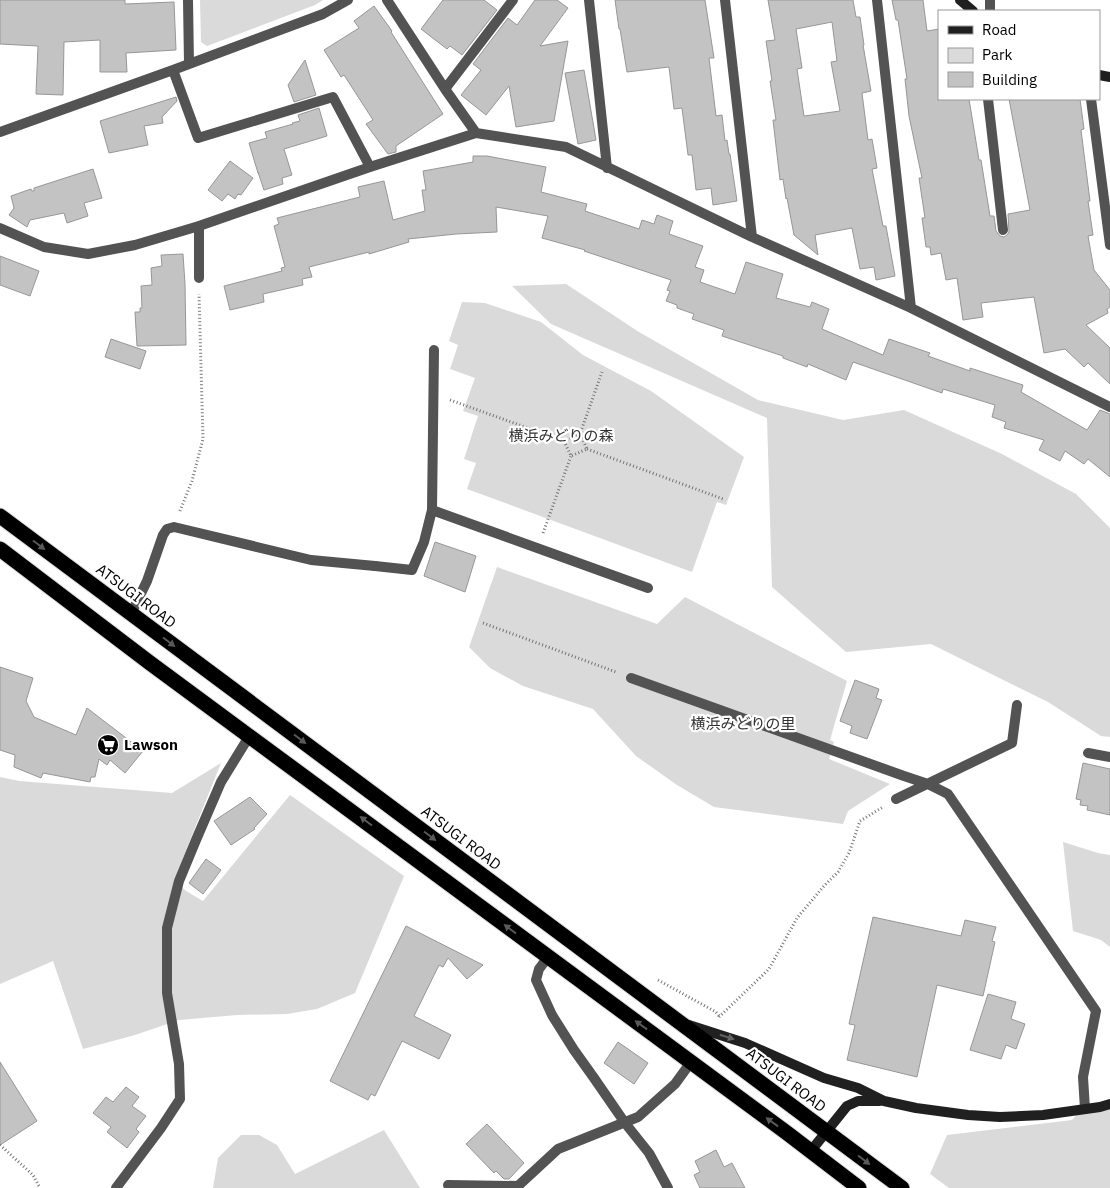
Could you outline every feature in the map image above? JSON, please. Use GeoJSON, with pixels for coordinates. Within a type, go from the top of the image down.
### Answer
{"type":"FeatureCollection","features":[{"type":"Feature","properties":{"kind":"highway","name":"ATSUGI ROAD"},"geometry":{"type":"LineString","coordinates":[[0,516],[902,1188]]}},
{"type":"Feature","properties":{"kind":"highway"},"geometry":{"type":"LineString","coordinates":[[0,549],[150,663],[787,1133],[858,1188]]}},
{"type":"Feature","properties":{"kind":"street"},"geometry":{"type":"LineString","coordinates":[[188,0],[189,64]]}},
{"type":"Feature","properties":{"kind":"street"},"geometry":{"type":"LineString","coordinates":[[0,132],[323,14],[348,0]]}},
{"type":"Feature","properties":{"kind":"street"},"geometry":{"type":"LineString","coordinates":[[387,0],[476,134]]}},
{"type":"Feature","properties":{"kind":"street"},"geometry":{"type":"LineString","coordinates":[[445,89],[513,0]]}},
{"type":"Feature","properties":{"kind":"street"},"geometry":{"type":"LineString","coordinates":[[589,0],[607,168]]}},
{"type":"Feature","properties":{"kind":"street"},"geometry":{"type":"LineString","coordinates":[[725,0],[752,237]]}},
{"type":"Feature","properties":{"kind":"street"},"geometry":{"type":"LineString","coordinates":[[877,0],[911,308]]}},
{"type":"Feature","properties":{"kind":"street"},"geometry":{"type":"LineString","coordinates":[[960,0],[972,10]]}},
{"type":"Feature","properties":{"kind":"street"},"geometry":{"type":"LineString","coordinates":[[173,70],[198,138],[333,97],[370,167]]}},
{"type":"Feature","properties":{"kind":"street"},"geometry":{"type":"LineString","coordinates":[[988,100],[1003,230]]}},
{"type":"Feature","properties":{"kind":"street"},"geometry":{"type":"LineString","coordinates":[[1091,100],[1110,245]]}},
{"type":"Feature","properties":{"kind":"street"},"geometry":{"type":"LineString","coordinates":[[0,228],[44,246],[88,254],[135,245],[199,226],[370,167],[476,134],[566,147],[752,237],[911,308],[1110,408]]}},
{"type":"Feature","properties":{"kind":"street"},"geometry":{"type":"LineString","coordinates":[[198,278],[199,226]]}},
{"type":"Feature","properties":{"kind":"street"},"geometry":{"type":"LineString","coordinates":[[132,614],[147,581],[164,535],[167,529],[174,527],[311,560],[412,570],[424,542],[432,510],[434,350]]}},
{"type":"Feature","properties":{"kind":"street"},"geometry":{"type":"LineString","coordinates":[[432,510],[648,588]]}},
{"type":"Feature","properties":{"kind":"street"},"geometry":{"type":"LineString","coordinates":[[631,678],[928,784],[948,794],[1096,1011],[1083,1077],[1085,1109]]}},
{"type":"Feature","properties":{"kind":"street"},"geometry":{"type":"LineString","coordinates":[[896,799],[1012,743],[1017,705]]}},
{"type":"Feature","properties":{"kind":"street"},"geometry":{"type":"LineString","coordinates":[[116,1188],[161,1128],[180,1099],[179,1064],[167,993],[167,928],[179,881],[221,782],[250,735]]}},
{"type":"Feature","properties":{"kind":"street"},"geometry":{"type":"LineString","coordinates":[[1088,753],[1110,757]]}},
{"type":"Feature","properties":{"kind":"street"},"geometry":{"type":"LineString","coordinates":[[548,957],[539,969],[536,980],[552,1015],[625,1123],[649,1153],[668,1188]]}},
{"type":"Feature","properties":{"kind":"street"},"geometry":{"type":"LineString","coordinates":[[680,1023],[745,1043],[824,1078],[858,1088],[884,1101]]}},
{"type":"Feature","properties":{"kind":"street"},"geometry":{"type":"LineString","coordinates":[[448,1185],[518,1186],[558,1149],[638,1117],[675,1084],[691,1062]]}},
{"type":"Feature","properties":{"kind":"street"},"geometry":{"type":"LineString","coordinates":[[810,1152],[847,1106],[858,1101],[884,1101],[916,1108],[1000,1117],[1043,1115],[1110,1104]]}},
{"type":"Feature","properties":{"kind":"path"},"geometry":{"type":"LineString","coordinates":[[174,527],[192,481],[203,439],[198,278]]}},
{"type":"Feature","properties":{"kind":"path"},"geometry":{"type":"LineString","coordinates":[[586,449],[580,434],[602,372]]}},
{"type":"Feature","properties":{"kind":"path"},"geometry":{"type":"LineString","coordinates":[[433,394],[564,441],[580,434]]}},
{"type":"Feature","properties":{"kind":"path"},"geometry":{"type":"LineString","coordinates":[[538,548],[571,456],[564,441]]}},
{"type":"Feature","properties":{"kind":"path"},"geometry":{"type":"LineString","coordinates":[[571,456],[586,449],[723,499]]}},
{"type":"Feature","properties":{"kind":"path"},"geometry":{"type":"LineString","coordinates":[[482,623],[631,678]]}},
{"type":"Feature","properties":{"kind":"path"},"geometry":{"type":"LineString","coordinates":[[719,1017],[769,969],[797,918],[838,872],[849,853],[860,821],[896,799]]}},
{"type":"Feature","properties":{"kind":"path"},"geometry":{"type":"LineString","coordinates":[[0,1145],[34,1175],[40,1188]]}},
{"type":"Feature","properties":{"kind":"green space"},"geometry":{"type":"Polygon","coordinates":[[[200,0],[323,0],[315,5],[207,46],[201,42],[200,0]]]}},
{"type":"Feature","properties":{"kind":"green space"},"geometry":{"type":"Polygon","coordinates":[[[566,284],[639,332],[758,400],[843,420],[904,410],[1002,454],[1076,494],[1110,528],[1110,737],[1101,736],[1048,702],[931,644],[846,652],[772,587],[767,418],[551,324],[512,286],[566,284]]]}},
{"type":"Feature","properties":{"kind":"green space","name":"横浜みどりの森"},"geometry":{"type":"Polygon","coordinates":[[[462,302],[485,303],[541,322],[583,355],[651,391],[744,457],[726,505],[717,502],[692,572],[467,489],[476,463],[464,459],[478,416],[463,411],[475,378],[450,369],[458,345],[449,341],[462,302]]]}},
{"type":"Feature","properties":{"kind":"green space","name":"横浜みどりの里"},"geometry":{"type":"Polygon","coordinates":[[[497,567],[657,624],[685,597],[847,681],[830,740],[834,742],[829,759],[890,784],[848,811],[843,824],[714,807],[677,785],[636,756],[593,709],[523,686],[490,668],[469,647],[497,567]]]}},
{"type":"Feature","properties":{"kind":"green space"},"geometry":{"type":"Polygon","coordinates":[[[221,763],[174,880],[186,891],[203,901],[290,795],[404,876],[355,993],[317,1009],[287,1014],[237,1015],[179,1020],[135,1035],[83,1049],[53,961],[0,984],[0,777],[19,781],[172,793],[221,763]]]}},
{"type":"Feature","properties":{"kind":"green space"},"geometry":{"type":"Polygon","coordinates":[[[1063,842],[1110,855],[1110,947],[1101,940],[1073,931],[1063,842]]]}},
{"type":"Feature","properties":{"kind":"green space"},"geometry":{"type":"Polygon","coordinates":[[[1110,1108],[1110,1188],[949,1188],[930,1174],[947,1135],[1072,1120],[1079,1112],[1110,1108]]]}},
{"type":"Feature","properties":{"kind":"green space"},"geometry":{"type":"Polygon","coordinates":[[[384,1130],[420,1188],[213,1188],[218,1158],[241,1135],[259,1135],[277,1145],[295,1174],[384,1130]]]}},
{"type":"Feature","properties":{"kind":"building"},"geometry":{"type":"Polygon","coordinates":[[[0,0],[125,0],[125,4],[174,2],[176,50],[126,53],[127,72],[100,72],[100,40],[64,42],[63,95],[36,94],[38,46],[0,44],[0,0]]]}},
{"type":"Feature","properties":{"kind":"building"},"geometry":{"type":"Polygon","coordinates":[[[443,0],[484,0],[497,10],[462,55],[450,46],[447,49],[421,29],[443,0]]]}},
{"type":"Feature","properties":{"kind":"building"},"geometry":{"type":"Polygon","coordinates":[[[535,0],[557,0],[568,8],[540,46],[568,41],[554,121],[516,127],[509,86],[486,115],[461,95],[481,70],[473,64],[508,18],[517,25],[535,0]]]}},
{"type":"Feature","properties":{"kind":"building"},"geometry":{"type":"Polygon","coordinates":[[[615,0],[705,0],[714,58],[709,58],[716,116],[722,115],[725,141],[727,140],[730,154],[737,201],[713,205],[711,188],[696,190],[692,155],[688,155],[682,108],[674,109],[669,67],[627,72],[615,0]]]}},
{"type":"Feature","properties":{"kind":"building"},"geometry":{"type":"Polygon","coordinates":[[[768,0],[853,0],[856,17],[860,17],[871,91],[862,93],[868,140],[872,139],[877,168],[872,169],[883,226],[886,226],[895,276],[876,280],[874,267],[860,269],[852,228],[815,235],[818,255],[794,235],[783,179],[780,180],[773,120],[776,120],[766,41],[775,40],[768,0]],[[832,22],[796,29],[802,68],[797,69],[804,116],[840,111],[831,62],[837,61],[832,22]]]}},
{"type":"Feature","properties":{"kind":"building"},"geometry":{"type":"Polygon","coordinates":[[[892,0],[923,0],[927,31],[938,29],[938,100],[969,100],[990,216],[994,216],[996,231],[1000,236],[1004,237],[1009,232],[1008,214],[1030,210],[1009,100],[1080,100],[1084,129],[1081,130],[1093,235],[1088,236],[1094,270],[1110,290],[1108,313],[1086,325],[1110,348],[1110,384],[1088,363],[1084,367],[1065,349],[1044,353],[1034,297],[981,303],[983,317],[963,320],[957,278],[946,280],[941,253],[931,255],[930,247],[926,247],[922,218],[925,218],[919,178],[922,178],[909,116],[905,79],[907,79],[898,20],[896,20],[892,0]]]}},
{"type":"Feature","properties":{"kind":"building"},"geometry":{"type":"Polygon","coordinates":[[[374,6],[392,31],[443,114],[396,146],[396,152],[388,154],[366,124],[373,120],[344,75],[341,77],[324,50],[359,28],[354,21],[374,6]]]}},
{"type":"Feature","properties":{"kind":"building"},"geometry":{"type":"Polygon","coordinates":[[[305,60],[316,95],[294,102],[288,85],[305,60]]]}},
{"type":"Feature","properties":{"kind":"building"},"geometry":{"type":"Polygon","coordinates":[[[584,70],[596,140],[578,144],[565,73],[584,70]]]}},
{"type":"Feature","properties":{"kind":"building"},"geometry":{"type":"Polygon","coordinates":[[[176,97],[177,101],[162,117],[163,123],[144,126],[148,145],[109,153],[100,121],[176,97]]]}},
{"type":"Feature","properties":{"kind":"building"},"geometry":{"type":"Polygon","coordinates":[[[319,108],[327,136],[284,149],[292,175],[282,178],[283,184],[264,190],[249,143],[267,138],[265,132],[300,121],[298,115],[319,108]]]}},
{"type":"Feature","properties":{"kind":"building"},"geometry":{"type":"Polygon","coordinates":[[[473,156],[487,156],[546,167],[541,192],[587,204],[585,211],[639,229],[642,220],[654,224],[657,215],[673,221],[669,234],[703,246],[695,267],[704,270],[700,282],[735,294],[746,262],[783,274],[776,298],[810,307],[812,302],[829,309],[822,329],[883,355],[889,339],[930,353],[928,356],[970,371],[970,368],[1023,385],[1021,392],[1087,430],[1100,410],[1110,414],[1110,477],[1088,459],[1084,464],[1065,451],[1060,461],[1039,450],[1044,440],[1004,428],[1006,422],[992,417],[995,405],[943,389],[942,393],[853,362],[846,380],[808,364],[807,367],[783,358],[783,356],[722,336],[724,330],[692,319],[694,314],[677,308],[677,305],[666,301],[670,291],[667,290],[671,280],[585,250],[542,238],[548,216],[496,207],[497,232],[408,239],[409,242],[369,254],[369,252],[309,267],[312,277],[302,279],[303,285],[263,294],[264,302],[230,310],[224,286],[282,271],[281,268],[285,267],[274,226],[279,224],[277,218],[360,197],[358,187],[384,181],[393,220],[425,211],[422,190],[426,190],[423,171],[473,162],[473,156]]]}},
{"type":"Feature","properties":{"kind":"building"},"geometry":{"type":"Polygon","coordinates":[[[230,161],[253,178],[241,195],[238,194],[235,199],[228,194],[222,201],[208,190],[230,161]]]}},
{"type":"Feature","properties":{"kind":"building"},"geometry":{"type":"Polygon","coordinates":[[[93,169],[102,198],[84,203],[88,216],[67,223],[64,213],[30,220],[27,227],[9,215],[14,208],[11,196],[31,189],[34,191],[34,188],[93,169]]]}},
{"type":"Feature","properties":{"kind":"building"},"geometry":{"type":"Polygon","coordinates":[[[183,254],[186,345],[137,346],[135,312],[140,312],[140,308],[142,308],[141,286],[152,285],[151,268],[162,266],[161,255],[183,254]]]}},
{"type":"Feature","properties":{"kind":"building"},"geometry":{"type":"Polygon","coordinates":[[[0,256],[39,271],[30,296],[0,285],[0,256]]]}},
{"type":"Feature","properties":{"kind":"building"},"geometry":{"type":"Polygon","coordinates":[[[111,339],[146,351],[140,369],[105,357],[111,339]]]}},
{"type":"Feature","properties":{"kind":"building"},"geometry":{"type":"Polygon","coordinates":[[[435,542],[476,556],[465,592],[424,576],[435,542]]]}},
{"type":"Feature","properties":{"kind":"building"},"geometry":{"type":"Polygon","coordinates":[[[0,667],[33,678],[26,701],[34,717],[76,735],[87,708],[143,751],[125,773],[110,760],[107,765],[99,759],[95,777],[91,777],[90,782],[43,773],[41,778],[14,767],[15,755],[0,750],[0,667]]]}},
{"type":"Feature","properties":{"kind":"building"},"geometry":{"type":"Polygon","coordinates":[[[855,680],[879,689],[876,698],[882,700],[867,739],[850,733],[852,726],[840,721],[855,680]]]}},
{"type":"Feature","properties":{"kind":"building"},"geometry":{"type":"Polygon","coordinates":[[[1083,763],[1110,769],[1110,815],[1087,810],[1088,806],[1080,805],[1081,800],[1076,799],[1083,763]]]}},
{"type":"Feature","properties":{"kind":"building"},"geometry":{"type":"Polygon","coordinates":[[[250,797],[267,814],[255,829],[231,845],[214,821],[250,797]]]}},
{"type":"Feature","properties":{"kind":"building"},"geometry":{"type":"Polygon","coordinates":[[[206,859],[221,870],[203,894],[189,883],[206,859]]]}},
{"type":"Feature","properties":{"kind":"building"},"geometry":{"type":"Polygon","coordinates":[[[873,917],[961,936],[965,920],[996,927],[992,941],[995,942],[983,996],[937,985],[917,1077],[847,1060],[855,1025],[849,1024],[873,917]]]}},
{"type":"Feature","properties":{"kind":"building"},"geometry":{"type":"Polygon","coordinates":[[[406,926],[483,965],[467,979],[448,958],[443,967],[439,965],[414,1016],[451,1035],[439,1059],[402,1041],[375,1096],[371,1094],[368,1100],[330,1081],[406,926]]]}},
{"type":"Feature","properties":{"kind":"building"},"geometry":{"type":"Polygon","coordinates":[[[988,994],[1016,1002],[1011,1019],[1025,1024],[1016,1049],[1006,1045],[1001,1059],[970,1050],[988,994]]]}},
{"type":"Feature","properties":{"kind":"building"},"geometry":{"type":"Polygon","coordinates":[[[618,1042],[648,1063],[634,1084],[604,1063],[618,1042]]]}},
{"type":"Feature","properties":{"kind":"building"},"geometry":{"type":"Polygon","coordinates":[[[0,1062],[37,1121],[0,1145],[0,1062]]]}},
{"type":"Feature","properties":{"kind":"building"},"geometry":{"type":"Polygon","coordinates":[[[126,1087],[139,1097],[132,1106],[146,1116],[136,1129],[139,1132],[127,1148],[107,1132],[111,1127],[93,1113],[106,1097],[113,1102],[126,1087]]]}},
{"type":"Feature","properties":{"kind":"building"},"geometry":{"type":"Polygon","coordinates":[[[487,1124],[524,1163],[509,1179],[504,1179],[496,1171],[494,1173],[466,1144],[487,1124]]]}},
{"type":"Feature","properties":{"kind":"building"},"geometry":{"type":"Polygon","coordinates":[[[716,1150],[724,1167],[732,1163],[745,1188],[700,1188],[694,1175],[700,1172],[695,1161],[716,1150]]]}},
{"type":"Feature","properties":{"kind":"place","name":"Lawson"},"geometry":{"type":"Point","coordinates":[108,745]}}]}
